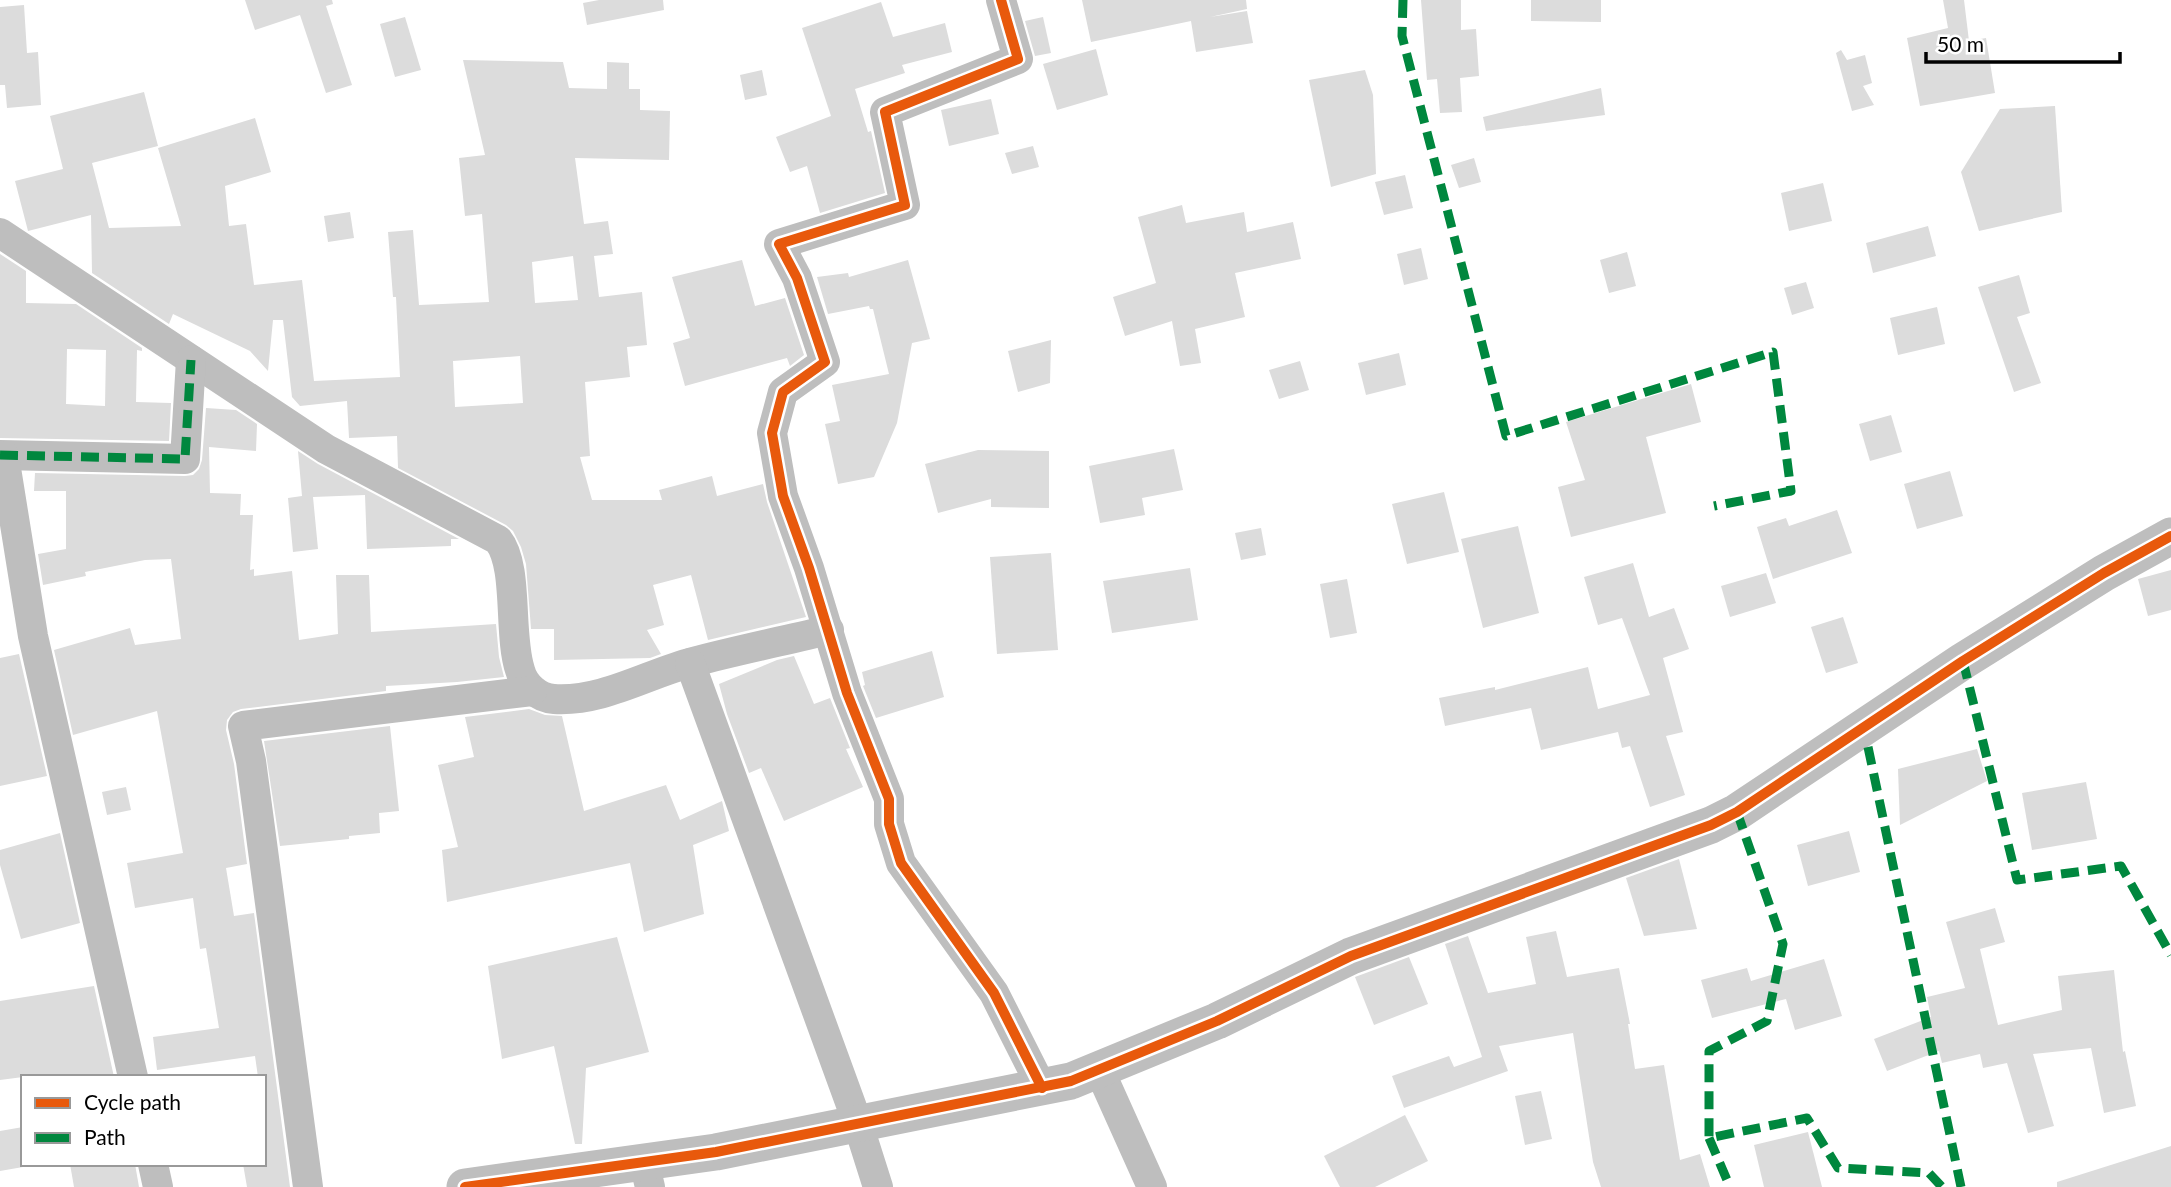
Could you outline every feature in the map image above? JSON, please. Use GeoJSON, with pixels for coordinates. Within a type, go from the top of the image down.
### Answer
{"type":"FeatureCollection","features":[{"type":"Feature","properties":{"kind":"street"},"geometry":{"type":"LineString","coordinates":[[1001,0],[1018,59],[885,112],[905,205],[779,244],[797,278],[825,362],[783,392],[772,433],[783,496],[809,568],[847,693],[889,799],[889,824],[901,863],[994,993],[1042,1088]]}},
{"type":"Feature","properties":{"kind":"street"},"geometry":{"type":"LineString","coordinates":[[0,233],[327,449],[498,540],[505,549],[510,565],[512,614],[520,671],[532,691]]}},
{"type":"Feature","properties":{"kind":"street"},"geometry":{"type":"LineString","coordinates":[[133,1075],[33,636],[2,456],[185,459],[191,360]]}},
{"type":"Feature","properties":{"kind":"street"},"geometry":{"type":"LineString","coordinates":[[466,1187],[647,1175],[716,1153],[1072,1081],[1217,1021],[1351,956],[1698,830],[1737,812],[1963,661],[2104,573],[2171,536]]}},
{"type":"Feature","properties":{"kind":"street"},"geometry":{"type":"LineString","coordinates":[[308,1187],[251,761],[243,726],[532,691],[551,699],[589,696],[690,663],[829,631]]}},
{"type":"Feature","properties":{"kind":"street"},"geometry":{"type":"LineString","coordinates":[[690,663],[858,1124],[878,1187]]}},
{"type":"Feature","properties":{"kind":"street"},"geometry":{"type":"LineString","coordinates":[[1099,1069],[1152,1187]]}},
{"type":"Feature","properties":{"kind":"street"},"geometry":{"type":"LineString","coordinates":[[153,1166],[158,1187]]}},
{"type":"Feature","properties":{"kind":"building"},"geometry":{"type":"Polygon","coordinates":[[[245,0],[332,0],[333,4],[326,6],[352,85],[326,93],[300,15],[255,30],[245,0]]]}},
{"type":"Feature","properties":{"kind":"building"},"geometry":{"type":"Polygon","coordinates":[[[599,0],[663,0],[664,10],[587,25],[583,3],[599,0]]]}},
{"type":"Feature","properties":{"kind":"building"},"geometry":{"type":"Polygon","coordinates":[[[1082,0],[1246,0],[1247,9],[1210,17],[1247,11],[1253,43],[1196,52],[1191,21],[1091,42],[1082,0]]]}},
{"type":"Feature","properties":{"kind":"building"},"geometry":{"type":"Polygon","coordinates":[[[1421,0],[1461,0],[1461,30],[1476,29],[1479,76],[1460,78],[1462,112],[1440,113],[1437,79],[1427,80],[1421,0]]]}},
{"type":"Feature","properties":{"kind":"building"},"geometry":{"type":"Polygon","coordinates":[[[1531,0],[1601,0],[1601,22],[1531,21],[1531,0]]]}},
{"type":"Feature","properties":{"kind":"building"},"geometry":{"type":"Polygon","coordinates":[[[1943,0],[1964,0],[1969,41],[1986,38],[1995,93],[1920,106],[1907,38],[1948,28],[1943,0]]]}},
{"type":"Feature","properties":{"kind":"building"},"geometry":{"type":"Polygon","coordinates":[[[881,2],[893,37],[945,23],[952,52],[902,65],[905,73],[855,89],[868,132],[871,131],[885,193],[820,213],[807,166],[790,172],[776,137],[831,116],[802,28],[881,2]]]}},
{"type":"Feature","properties":{"kind":"building"},"geometry":{"type":"Polygon","coordinates":[[[24,5],[27,53],[38,52],[41,105],[7,108],[5,85],[0,85],[0,7],[24,5]]]}},
{"type":"Feature","properties":{"kind":"building"},"geometry":{"type":"Polygon","coordinates":[[[405,17],[421,70],[395,77],[380,24],[405,17]]]}},
{"type":"Feature","properties":{"kind":"building"},"geometry":{"type":"Polygon","coordinates":[[[1043,17],[1051,53],[1035,56],[1025,21],[1043,17]]]}},
{"type":"Feature","properties":{"kind":"building"},"geometry":{"type":"Polygon","coordinates":[[[1096,49],[1108,95],[1057,110],[1043,64],[1096,49]]]}},
{"type":"Feature","properties":{"kind":"building"},"geometry":{"type":"Polygon","coordinates":[[[1841,50],[1847,60],[1865,55],[1872,83],[1863,86],[1874,105],[1852,111],[1836,53],[1841,50]]]}},
{"type":"Feature","properties":{"kind":"building"},"geometry":{"type":"Polygon","coordinates":[[[463,60],[563,62],[569,88],[607,89],[607,62],[629,63],[629,89],[640,89],[640,110],[670,111],[669,160],[575,158],[584,224],[608,221],[613,254],[594,256],[599,297],[642,292],[647,345],[627,347],[630,377],[585,382],[590,456],[580,457],[592,500],[662,500],[659,490],[712,476],[717,496],[763,484],[806,617],[708,640],[691,575],[653,585],[664,625],[647,630],[661,654],[650,658],[554,660],[554,629],[531,629],[526,564],[513,531],[398,468],[397,436],[349,438],[347,401],[300,406],[292,397],[283,320],[273,320],[268,371],[250,351],[173,314],[169,324],[92,273],[91,215],[28,231],[15,181],[63,169],[50,116],[144,92],[158,146],[92,163],[109,228],[181,226],[158,148],[255,118],[271,172],[225,186],[229,226],[246,224],[254,285],[302,280],[314,381],[400,377],[396,297],[393,297],[388,232],[413,230],[419,305],[489,302],[482,214],[465,216],[459,158],[485,155],[463,60]],[[573,256],[532,262],[535,303],[578,300],[573,256]],[[520,356],[453,361],[455,407],[523,403],[520,356]]]}},
{"type":"Feature","properties":{"kind":"building"},"geometry":{"type":"Polygon","coordinates":[[[762,70],[767,95],[745,100],[740,75],[762,70]]]}},
{"type":"Feature","properties":{"kind":"building"},"geometry":{"type":"Polygon","coordinates":[[[1365,70],[1373,95],[1376,174],[1331,187],[1309,80],[1365,70]]]}},
{"type":"Feature","properties":{"kind":"building"},"geometry":{"type":"Polygon","coordinates":[[[1601,88],[1605,115],[1486,131],[1483,117],[1601,88]]]}},
{"type":"Feature","properties":{"kind":"building"},"geometry":{"type":"Polygon","coordinates":[[[991,99],[999,134],[949,146],[941,110],[991,99]]]}},
{"type":"Feature","properties":{"kind":"building"},"geometry":{"type":"Polygon","coordinates":[[[2055,106],[2062,212],[1979,231],[1961,172],[2000,109],[2055,106]]]}},
{"type":"Feature","properties":{"kind":"building"},"geometry":{"type":"Polygon","coordinates":[[[1033,146],[1039,167],[1012,174],[1005,153],[1033,146]]]}},
{"type":"Feature","properties":{"kind":"building"},"geometry":{"type":"Polygon","coordinates":[[[1474,158],[1481,182],[1459,188],[1451,165],[1474,158]]]}},
{"type":"Feature","properties":{"kind":"building"},"geometry":{"type":"Polygon","coordinates":[[[1405,175],[1413,208],[1384,215],[1375,182],[1405,175]]]}},
{"type":"Feature","properties":{"kind":"building"},"geometry":{"type":"Polygon","coordinates":[[[1823,183],[1832,221],[1789,231],[1781,193],[1823,183]]]}},
{"type":"Feature","properties":{"kind":"building"},"geometry":{"type":"Polygon","coordinates":[[[1182,205],[1186,223],[1244,212],[1247,232],[1293,222],[1301,259],[1235,273],[1245,317],[1195,329],[1201,363],[1180,366],[1172,321],[1125,336],[1113,297],[1156,283],[1138,217],[1182,205]]]}},
{"type":"Feature","properties":{"kind":"building"},"geometry":{"type":"Polygon","coordinates":[[[350,212],[354,238],[328,242],[324,216],[350,212]]]}},
{"type":"Feature","properties":{"kind":"building"},"geometry":{"type":"Polygon","coordinates":[[[1928,226],[1936,256],[1873,273],[1866,243],[1928,226]]]}},
{"type":"Feature","properties":{"kind":"building"},"geometry":{"type":"Polygon","coordinates":[[[1421,248],[1428,279],[1404,285],[1397,254],[1421,248]]]}},
{"type":"Feature","properties":{"kind":"building"},"geometry":{"type":"Polygon","coordinates":[[[1627,252],[1636,286],[1609,293],[1600,260],[1627,252]]]}},
{"type":"Feature","properties":{"kind":"building"},"geometry":{"type":"Polygon","coordinates":[[[0,254],[26,271],[26,303],[76,304],[142,348],[142,351],[137,350],[136,402],[171,403],[169,441],[0,438],[0,254]],[[67,349],[66,404],[105,406],[106,350],[67,349]]]}},
{"type":"Feature","properties":{"kind":"building"},"geometry":{"type":"Polygon","coordinates":[[[742,260],[755,306],[785,298],[804,355],[790,366],[787,358],[685,386],[673,343],[690,338],[672,277],[742,260]]]}},
{"type":"Feature","properties":{"kind":"building"},"geometry":{"type":"Polygon","coordinates":[[[908,260],[930,339],[912,343],[897,423],[874,477],[838,484],[825,424],[840,421],[832,385],[889,374],[873,309],[869,306],[828,314],[817,277],[848,273],[849,277],[908,260]]]}},
{"type":"Feature","properties":{"kind":"building"},"geometry":{"type":"Polygon","coordinates":[[[2019,275],[2030,313],[2017,317],[2041,383],[2014,392],[1978,287],[2019,275]]]}},
{"type":"Feature","properties":{"kind":"building"},"geometry":{"type":"Polygon","coordinates":[[[1806,282],[1814,308],[1792,315],[1784,288],[1806,282]]]}},
{"type":"Feature","properties":{"kind":"building"},"geometry":{"type":"Polygon","coordinates":[[[1937,307],[1945,344],[1898,355],[1890,318],[1937,307]]]}},
{"type":"Feature","properties":{"kind":"building"},"geometry":{"type":"Polygon","coordinates":[[[1051,340],[1050,383],[1018,392],[1008,351],[1051,340]]]}},
{"type":"Feature","properties":{"kind":"building"},"geometry":{"type":"Polygon","coordinates":[[[1399,353],[1406,385],[1366,395],[1358,363],[1399,353]]]}},
{"type":"Feature","properties":{"kind":"building"},"geometry":{"type":"Polygon","coordinates":[[[1300,361],[1309,390],[1279,399],[1269,370],[1300,361]]]}},
{"type":"Feature","properties":{"kind":"building"},"geometry":{"type":"Polygon","coordinates":[[[1691,384],[1701,422],[1646,437],[1666,513],[1571,537],[1558,487],[1585,480],[1566,422],[1691,384]]]}},
{"type":"Feature","properties":{"kind":"building"},"geometry":{"type":"Polygon","coordinates":[[[206,408],[236,410],[257,424],[256,451],[209,447],[210,493],[241,494],[240,515],[253,515],[250,570],[254,569],[254,576],[292,571],[299,640],[338,634],[336,575],[369,575],[371,632],[496,624],[504,677],[386,686],[386,691],[241,709],[233,712],[227,720],[226,730],[234,764],[247,864],[226,868],[234,916],[254,913],[290,1187],[247,1187],[243,1166],[266,1166],[266,1075],[258,1075],[255,1056],[157,1070],[153,1037],[219,1028],[206,948],[200,949],[193,898],[135,908],[127,863],[183,853],[157,711],[73,735],[54,650],[130,628],[135,645],[181,639],[171,559],[145,560],[85,572],[86,576],[43,585],[38,554],[66,549],[66,491],[34,491],[35,473],[185,476],[193,475],[202,460],[206,408]]]}},
{"type":"Feature","properties":{"kind":"building"},"geometry":{"type":"Polygon","coordinates":[[[1891,415],[1902,452],[1870,461],[1859,424],[1891,415]]]}},
{"type":"Feature","properties":{"kind":"building"},"geometry":{"type":"Polygon","coordinates":[[[1174,449],[1183,490],[1142,498],[1145,515],[1100,523],[1089,466],[1174,449]]]}},
{"type":"Feature","properties":{"kind":"building"},"geometry":{"type":"Polygon","coordinates":[[[978,450],[1049,451],[1049,508],[991,507],[991,499],[938,513],[925,464],[978,450]]]}},
{"type":"Feature","properties":{"kind":"building"},"geometry":{"type":"Polygon","coordinates":[[[298,451],[459,539],[451,539],[451,546],[367,549],[365,495],[313,497],[318,549],[293,552],[288,498],[302,496],[298,451]]]}},
{"type":"Feature","properties":{"kind":"building"},"geometry":{"type":"Polygon","coordinates":[[[1950,471],[1963,516],[1917,529],[1904,484],[1950,471]]]}},
{"type":"Feature","properties":{"kind":"building"},"geometry":{"type":"Polygon","coordinates":[[[1444,492],[1459,552],[1407,564],[1392,504],[1444,492]]]}},
{"type":"Feature","properties":{"kind":"building"},"geometry":{"type":"Polygon","coordinates":[[[1837,510],[1852,553],[1773,579],[1757,527],[1786,518],[1789,526],[1837,510]]]}},
{"type":"Feature","properties":{"kind":"building"},"geometry":{"type":"Polygon","coordinates":[[[1518,526],[1539,613],[1483,628],[1461,539],[1518,526]]]}},
{"type":"Feature","properties":{"kind":"building"},"geometry":{"type":"Polygon","coordinates":[[[1261,528],[1266,555],[1241,560],[1235,533],[1261,528]]]}},
{"type":"Feature","properties":{"kind":"building"},"geometry":{"type":"Polygon","coordinates":[[[1051,553],[1058,650],[997,654],[990,557],[1051,553]]]}},
{"type":"Feature","properties":{"kind":"building"},"geometry":{"type":"Polygon","coordinates":[[[1633,563],[1649,617],[1674,608],[1689,649],[1663,658],[1683,732],[1666,736],[1685,795],[1650,807],[1630,746],[1622,748],[1618,732],[1541,750],[1531,708],[1445,726],[1439,698],[1495,687],[1495,690],[1588,667],[1598,709],[1650,695],[1622,618],[1598,625],[1584,577],[1633,563]]]}},
{"type":"Feature","properties":{"kind":"building"},"geometry":{"type":"Polygon","coordinates":[[[1190,568],[1198,620],[1112,633],[1103,581],[1190,568]]]}},
{"type":"Feature","properties":{"kind":"building"},"geometry":{"type":"Polygon","coordinates":[[[2171,570],[2171,610],[2148,616],[2138,579],[2171,570]]]}},
{"type":"Feature","properties":{"kind":"building"},"geometry":{"type":"Polygon","coordinates":[[[1766,573],[1776,603],[1730,617],[1721,586],[1766,573]]]}},
{"type":"Feature","properties":{"kind":"building"},"geometry":{"type":"Polygon","coordinates":[[[1347,579],[1357,633],[1330,638],[1320,584],[1347,579]]]}},
{"type":"Feature","properties":{"kind":"building"},"geometry":{"type":"Polygon","coordinates":[[[1843,617],[1858,663],[1826,673],[1811,627],[1843,617]]]}},
{"type":"Feature","properties":{"kind":"building"},"geometry":{"type":"Polygon","coordinates":[[[932,651],[944,697],[876,718],[863,686],[862,672],[932,651]]]}},
{"type":"Feature","properties":{"kind":"building"},"geometry":{"type":"Polygon","coordinates":[[[19,654],[47,776],[0,786],[0,658],[19,654]]]}},
{"type":"Feature","properties":{"kind":"building"},"geometry":{"type":"Polygon","coordinates":[[[794,656],[814,704],[830,698],[850,748],[846,749],[863,787],[784,821],[761,768],[749,773],[719,684],[777,660],[794,656]]]}},
{"type":"Feature","properties":{"kind":"building"},"geometry":{"type":"Polygon","coordinates":[[[529,709],[545,715],[562,716],[584,811],[666,785],[680,820],[722,801],[729,831],[693,845],[704,914],[644,932],[630,863],[447,902],[442,850],[458,847],[438,765],[474,757],[465,717],[529,709]]]}},
{"type":"Feature","properties":{"kind":"building"},"geometry":{"type":"Polygon","coordinates":[[[390,726],[399,811],[379,813],[380,833],[280,846],[264,741],[390,726]]]}},
{"type":"Feature","properties":{"kind":"building"},"geometry":{"type":"Polygon","coordinates":[[[1977,749],[1987,781],[1900,825],[1898,769],[1977,749]]]}},
{"type":"Feature","properties":{"kind":"building"},"geometry":{"type":"Polygon","coordinates":[[[2086,782],[2097,839],[2032,850],[2022,793],[2086,782]]]}},
{"type":"Feature","properties":{"kind":"building"},"geometry":{"type":"Polygon","coordinates":[[[126,787],[131,810],[107,815],[102,792],[126,787]]]}},
{"type":"Feature","properties":{"kind":"building"},"geometry":{"type":"Polygon","coordinates":[[[1849,831],[1860,872],[1808,886],[1797,845],[1849,831]]]}},
{"type":"Feature","properties":{"kind":"building"},"geometry":{"type":"Polygon","coordinates":[[[60,833],[80,923],[21,939],[0,865],[0,850],[60,833]]]}},
{"type":"Feature","properties":{"kind":"building"},"geometry":{"type":"Polygon","coordinates":[[[1679,859],[1697,929],[1644,936],[1626,878],[1679,859]]]}},
{"type":"Feature","properties":{"kind":"building"},"geometry":{"type":"Polygon","coordinates":[[[1995,908],[2005,942],[1980,949],[1998,1025],[2062,1010],[2058,976],[2114,970],[2123,1052],[2125,1051],[2136,1106],[2104,1113],[2091,1048],[2033,1054],[2054,1126],[2028,1133],[2007,1063],[1983,1068],[1980,1054],[1942,1063],[1939,1051],[1887,1071],[1874,1039],[1931,1017],[1927,997],[1965,988],[1946,922],[1995,908]]]}},
{"type":"Feature","properties":{"kind":"building"},"geometry":{"type":"Polygon","coordinates":[[[1556,931],[1567,977],[1619,968],[1630,1024],[1635,1069],[1664,1065],[1680,1160],[1700,1154],[1710,1187],[1601,1187],[1593,1162],[1573,1033],[1499,1046],[1508,1071],[1404,1108],[1392,1076],[1449,1056],[1454,1067],[1482,1057],[1445,944],[1468,936],[1488,993],[1536,984],[1526,937],[1556,931]]]}},
{"type":"Feature","properties":{"kind":"building"},"geometry":{"type":"Polygon","coordinates":[[[617,937],[649,1052],[586,1068],[582,1144],[575,1144],[554,1046],[502,1059],[488,966],[617,937]]]}},
{"type":"Feature","properties":{"kind":"building"},"geometry":{"type":"Polygon","coordinates":[[[1409,957],[1428,1004],[1374,1025],[1355,977],[1409,957]]]}},
{"type":"Feature","properties":{"kind":"building"},"geometry":{"type":"Polygon","coordinates":[[[1824,959],[1842,1016],[1795,1030],[1786,999],[1712,1018],[1701,980],[1747,968],[1751,981],[1824,959]]]}},
{"type":"Feature","properties":{"kind":"building"},"geometry":{"type":"Polygon","coordinates":[[[94,986],[114,1075],[21,1075],[21,1077],[0,1080],[0,1001],[94,986]]]}},
{"type":"Feature","properties":{"kind":"building"},"geometry":{"type":"Polygon","coordinates":[[[1541,1091],[1552,1139],[1525,1145],[1515,1096],[1541,1091]]]}},
{"type":"Feature","properties":{"kind":"building"},"geometry":{"type":"Polygon","coordinates":[[[1405,1115],[1428,1161],[1375,1187],[1340,1187],[1324,1156],[1405,1115]]]}},
{"type":"Feature","properties":{"kind":"building"},"geometry":{"type":"Polygon","coordinates":[[[21,1127],[23,1167],[0,1171],[0,1131],[21,1127]]]}},
{"type":"Feature","properties":{"kind":"building"},"geometry":{"type":"Polygon","coordinates":[[[1808,1132],[1822,1187],[1764,1187],[1754,1145],[1808,1132]]]}},
{"type":"Feature","properties":{"kind":"building"},"geometry":{"type":"Polygon","coordinates":[[[2171,1146],[2171,1187],[2057,1187],[2057,1182],[2171,1146]]]}},
{"type":"Feature","properties":{"kind":"building"},"geometry":{"type":"Polygon","coordinates":[[[70,1166],[135,1166],[139,1187],[74,1187],[70,1166]]]}},
{"type":"Feature","properties":{"kind":"marked path"},"geometry":{"type":"LineString","coordinates":[[1403,0],[1402,36],[1506,436],[1773,352],[1791,491],[1714,506]]}},
{"type":"Feature","properties":{"kind":"marked path"},"geometry":{"type":"LineString","coordinates":[[0,455],[185,459],[191,360]]}},
{"type":"Feature","properties":{"kind":"marked path"},"geometry":{"type":"LineString","coordinates":[[1963,661],[2017,880],[2121,866],[2171,955]]}},
{"type":"Feature","properties":{"kind":"marked path"},"geometry":{"type":"LineString","coordinates":[[1868,747],[1961,1187]]}},
{"type":"Feature","properties":{"kind":"marked path"},"geometry":{"type":"LineString","coordinates":[[1737,812],[1783,944],[1767,1021],[1709,1051],[1709,1138],[1807,1118],[1838,1168],[1929,1173],[1942,1187]]}},
{"type":"Feature","properties":{"kind":"marked path"},"geometry":{"type":"LineString","coordinates":[[1709,1138],[1730,1187]]}},
{"type":"Feature","properties":{"kind":"cycle path"},"geometry":{"type":"LineString","coordinates":[[1001,0],[1018,59],[885,112],[905,205],[779,244],[797,278],[825,362],[783,392],[772,433],[783,496],[809,568],[847,693],[889,799],[889,824],[901,863],[994,993],[1042,1088]]}},
{"type":"Feature","properties":{"kind":"cycle path"},"geometry":{"type":"LineString","coordinates":[[465,1187],[716,1152],[1071,1081],[1217,1021],[1351,956],[1711,825],[1737,812],[1963,661],[2104,573],[2171,536]]}}]}
